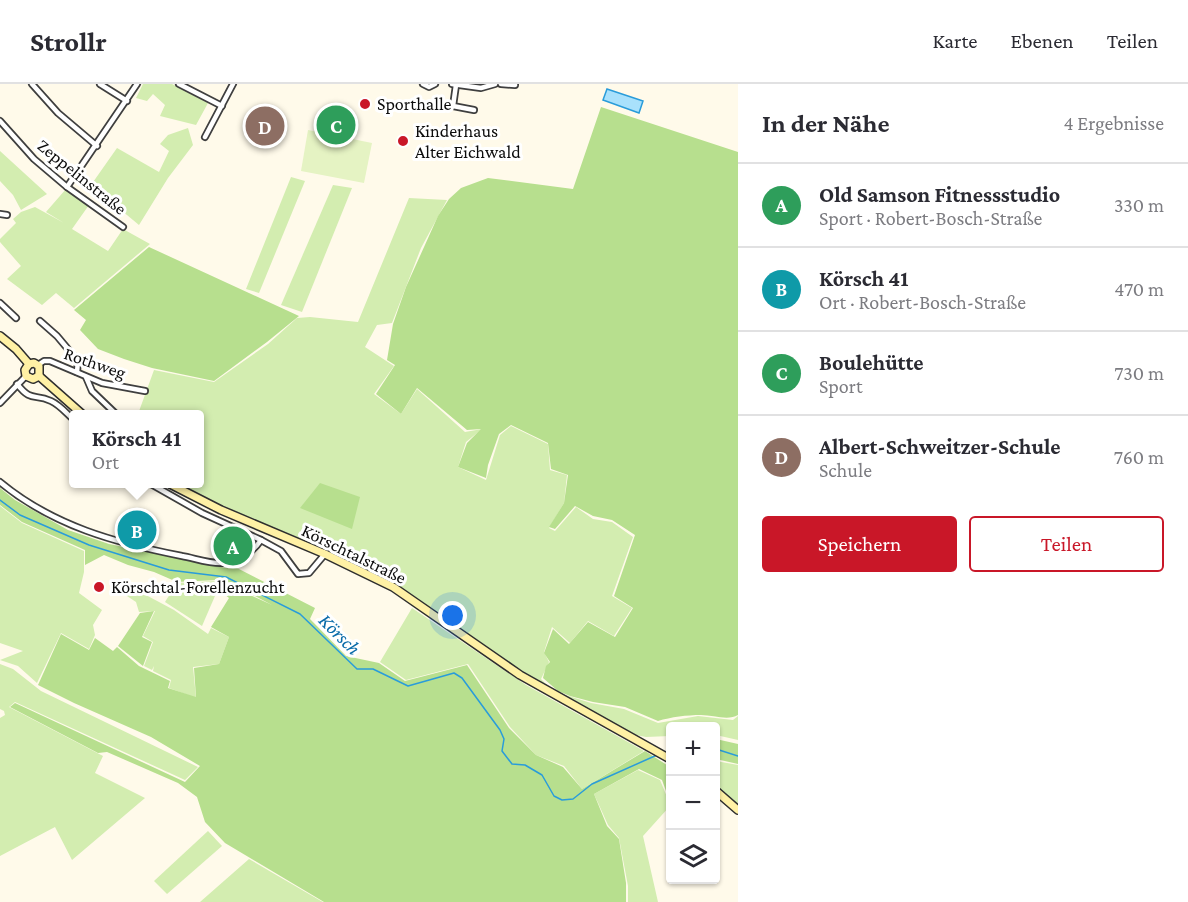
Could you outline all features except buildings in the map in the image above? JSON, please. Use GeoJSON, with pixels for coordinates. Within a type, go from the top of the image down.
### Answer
{"type":"FeatureCollection","features":[{"type":"Feature","properties":{"kind":"main road"},"geometry":{"type":"LineString","coordinates":[[0,336],[29,364],[38,365],[39,376]]}},
{"type":"Feature","properties":{"kind":"main road"},"geometry":{"type":"LineString","coordinates":[[29,364],[25,369],[26,376],[33,379],[39,376]]}},
{"type":"Feature","properties":{"kind":"main road"},"geometry":{"type":"LineString","coordinates":[[39,376],[77,410]]}},
{"type":"Feature","properties":{"kind":"main road","name":"Körschtalstraße"},"geometry":{"type":"LineString","coordinates":[[179,488],[221,510],[324,554],[393,587],[520,675],[666,756]]}},
{"type":"Feature","properties":{"kind":"main road"},"geometry":{"type":"LineString","coordinates":[[720,794],[738,810]]}},
{"type":"Feature","properties":{"kind":"street"},"geometry":{"type":"LineString","coordinates":[[32,84],[58,113],[97,146]]}},
{"type":"Feature","properties":{"kind":"street"},"geometry":{"type":"LineString","coordinates":[[100,84],[127,101]]}},
{"type":"Feature","properties":{"kind":"street"},"geometry":{"type":"LineString","coordinates":[[67,187],[137,84]]}},
{"type":"Feature","properties":{"kind":"street"},"geometry":{"type":"LineString","coordinates":[[179,84],[222,106]]}},
{"type":"Feature","properties":{"kind":"street"},"geometry":{"type":"LineString","coordinates":[[205,137],[233,84]]}},
{"type":"Feature","properties":{"kind":"street"},"geometry":{"type":"LineString","coordinates":[[423,84],[429,87],[435,84]]}},
{"type":"Feature","properties":{"kind":"street"},"geometry":{"type":"LineString","coordinates":[[452,84],[481,88],[495,84]]}},
{"type":"Feature","properties":{"kind":"street"},"geometry":{"type":"LineString","coordinates":[[501,84],[515,85]]}},
{"type":"Feature","properties":{"kind":"street"},"geometry":{"type":"LineString","coordinates":[[453,106],[456,85]]}},
{"type":"Feature","properties":{"kind":"street"},"geometry":{"type":"LineString","coordinates":[[438,104],[474,110]]}},
{"type":"Feature","properties":{"kind":"street","name":"Zeppelinstraße"},"geometry":{"type":"LineString","coordinates":[[0,121],[34,159],[67,187],[123,227]]}},
{"type":"Feature","properties":{"kind":"street"},"geometry":{"type":"LineString","coordinates":[[0,213],[7,215]]}},
{"type":"Feature","properties":{"kind":"street"},"geometry":{"type":"LineString","coordinates":[[0,303],[16,318]]}},
{"type":"Feature","properties":{"kind":"street"},"geometry":{"type":"LineString","coordinates":[[40,321],[57,336],[78,361],[77,372]]}},
{"type":"Feature","properties":{"kind":"street","name":"Rothweg"},"geometry":{"type":"LineString","coordinates":[[38,365],[47,361],[102,383],[145,391]]}},
{"type":"Feature","properties":{"kind":"street"},"geometry":{"type":"LineString","coordinates":[[0,403],[26,376]]}},
{"type":"Feature","properties":{"kind":"street"},"geometry":{"type":"LineString","coordinates":[[86,377],[92,391],[112,410]]}},
{"type":"Feature","properties":{"kind":"street"},"geometry":{"type":"LineString","coordinates":[[17,384],[30,397],[46,399],[69,416]]}},
{"type":"Feature","properties":{"kind":"street"},"geometry":{"type":"LineString","coordinates":[[0,482],[11,491],[69,525],[101,537],[161,552],[221,563],[238,560],[249,553],[261,540]]}},
{"type":"Feature","properties":{"kind":"street"},"geometry":{"type":"LineString","coordinates":[[160,488],[202,513],[281,551],[298,574],[309,573],[324,554]]}},
{"type":"Feature","properties":{"kind":"green space"},"geometry":{"type":"Polygon","coordinates":[[[143,84],[172,84],[208,103],[196,125],[160,116],[165,105],[153,94],[147,101],[136,98],[143,84]]]}},
{"type":"Feature","properties":{"kind":"green space"},"geometry":{"type":"Polygon","coordinates":[[[601,107],[738,152],[738,715],[734,717],[690,715],[658,721],[625,707],[570,696],[558,691],[543,678],[546,666],[550,662],[544,653],[553,629],[569,644],[588,622],[615,637],[633,608],[614,596],[635,535],[612,520],[593,516],[575,506],[555,529],[549,527],[564,503],[568,475],[551,469],[548,443],[511,425],[499,434],[486,478],[458,467],[467,443],[481,429],[467,430],[417,388],[401,414],[376,394],[395,365],[387,360],[393,324],[406,287],[438,216],[449,199],[461,188],[488,178],[573,189],[601,107]]]}},
{"type":"Feature","properties":{"kind":"green space"},"geometry":{"type":"Polygon","coordinates":[[[188,128],[193,145],[168,178],[139,225],[91,185],[117,148],[159,172],[169,151],[160,144],[168,135],[188,128]]]}},
{"type":"Feature","properties":{"kind":"green space"},"geometry":{"type":"Polygon","coordinates":[[[308,130],[372,143],[364,183],[301,171],[308,130]]]}},
{"type":"Feature","properties":{"kind":"green space"},"geometry":{"type":"Polygon","coordinates":[[[0,151],[47,194],[21,210],[13,195],[0,181],[0,151]]]}},
{"type":"Feature","properties":{"kind":"green space"},"geometry":{"type":"Polygon","coordinates":[[[291,177],[305,181],[259,293],[246,289],[291,177]]]}},
{"type":"Feature","properties":{"kind":"green space"},"geometry":{"type":"Polygon","coordinates":[[[333,185],[352,188],[302,312],[281,305],[333,185]]]}},
{"type":"Feature","properties":{"kind":"green space"},"geometry":{"type":"Polygon","coordinates":[[[66,189],[89,205],[72,229],[108,251],[123,229],[150,244],[74,308],[56,293],[42,305],[7,279],[21,266],[0,242],[0,239],[16,223],[13,219],[21,212],[35,207],[64,223],[46,212],[66,189]]]}},
{"type":"Feature","properties":{"kind":"green space"},"geometry":{"type":"Polygon","coordinates":[[[409,198],[447,200],[421,248],[392,323],[377,325],[365,347],[394,366],[374,394],[401,414],[417,389],[465,432],[482,429],[466,442],[458,467],[486,480],[500,435],[511,426],[548,444],[550,470],[567,475],[564,503],[549,528],[555,531],[576,507],[593,519],[612,522],[633,537],[612,596],[632,608],[614,636],[588,621],[570,643],[552,627],[544,652],[549,662],[541,679],[551,689],[493,653],[390,580],[322,548],[220,507],[185,488],[204,488],[204,410],[139,410],[154,370],[214,382],[268,344],[297,318],[310,317],[358,322],[409,198]]]}},
{"type":"Feature","properties":{"kind":"green space"},"geometry":{"type":"Polygon","coordinates":[[[149,247],[299,316],[214,381],[152,368],[98,349],[80,330],[86,320],[74,310],[149,247]]]}},
{"type":"Feature","properties":{"kind":"green space"},"geometry":{"type":"Polygon","coordinates":[[[320,483],[360,497],[352,529],[300,508],[320,483]]]}},
{"type":"Feature","properties":{"kind":"green space"},"geometry":{"type":"Polygon","coordinates":[[[0,488],[15,500],[68,530],[109,544],[226,568],[237,568],[315,608],[310,619],[346,656],[379,663],[405,681],[467,665],[509,728],[536,755],[563,767],[582,789],[645,751],[666,764],[666,791],[662,780],[639,769],[594,794],[607,826],[619,839],[626,883],[626,902],[324,902],[225,843],[205,822],[197,797],[178,783],[107,752],[98,753],[10,707],[15,703],[185,782],[200,766],[151,737],[38,685],[61,634],[89,650],[95,638],[113,651],[117,647],[139,666],[170,681],[168,688],[196,697],[194,668],[219,664],[229,637],[211,627],[229,598],[219,590],[222,582],[272,605],[228,582],[217,580],[177,582],[104,555],[85,565],[85,550],[22,522],[0,505],[0,488]]]}},
{"type":"Feature","properties":{"kind":"green space"},"geometry":{"type":"Polygon","coordinates":[[[0,506],[22,523],[84,551],[84,572],[79,593],[102,610],[93,625],[95,635],[89,649],[61,633],[37,683],[18,666],[0,660],[23,651],[0,643],[0,506]]]}},
{"type":"Feature","properties":{"kind":"green space"},"geometry":{"type":"Polygon","coordinates":[[[221,582],[202,626],[165,602],[177,583],[221,582]]]}},
{"type":"Feature","properties":{"kind":"green space"},"geometry":{"type":"Polygon","coordinates":[[[129,586],[174,610],[208,634],[211,628],[229,637],[219,664],[193,667],[196,698],[169,688],[171,680],[153,671],[154,666],[152,670],[144,666],[153,642],[143,636],[155,611],[139,612],[136,602],[124,594],[129,586]]]}},
{"type":"Feature","properties":{"kind":"green space"},"geometry":{"type":"Polygon","coordinates":[[[412,608],[526,685],[644,751],[582,789],[564,766],[536,755],[510,727],[468,664],[406,680],[380,662],[412,608]]]}},
{"type":"Feature","properties":{"kind":"green space"},"geometry":{"type":"Polygon","coordinates":[[[154,611],[142,637],[152,642],[143,666],[118,646],[140,613],[154,611]]]}},
{"type":"Feature","properties":{"kind":"green space"},"geometry":{"type":"Polygon","coordinates":[[[0,664],[13,669],[41,691],[198,767],[185,780],[15,702],[9,707],[103,756],[95,773],[145,798],[72,860],[55,827],[0,856],[0,718],[5,715],[0,709],[0,664]]]}},
{"type":"Feature","properties":{"kind":"green space"},"geometry":{"type":"Polygon","coordinates":[[[559,693],[591,703],[624,709],[658,723],[698,716],[733,720],[738,716],[738,740],[720,736],[720,722],[666,722],[666,736],[636,735],[559,693]]]}},
{"type":"Feature","properties":{"kind":"green space"},"geometry":{"type":"Polygon","coordinates":[[[720,740],[738,744],[738,764],[720,760],[720,740]]]}},
{"type":"Feature","properties":{"kind":"green space"},"geometry":{"type":"Polygon","coordinates":[[[720,762],[738,765],[738,805],[720,789],[720,762]]]}},
{"type":"Feature","properties":{"kind":"green space"},"geometry":{"type":"Polygon","coordinates":[[[638,770],[660,780],[666,794],[666,810],[643,836],[658,902],[628,902],[628,886],[619,838],[608,825],[594,794],[638,770]]]}},
{"type":"Feature","properties":{"kind":"green space"},"geometry":{"type":"Polygon","coordinates":[[[208,831],[222,846],[167,894],[154,881],[208,831]]]}},
{"type":"Feature","properties":{"kind":"green space"},"geometry":{"type":"Polygon","coordinates":[[[249,859],[321,901],[323,902],[200,902],[249,859]]]}},
{"type":"Feature","properties":{"kind":"water"},"geometry":{"type":"Polygon","coordinates":[[[607,89],[643,101],[639,113],[603,100],[607,89]]]}},
{"type":"Feature","properties":{"kind":"waterway","name":"Körsch"},"geometry":{"type":"LineString","coordinates":[[0,500],[20,515],[89,545],[169,570],[226,577],[300,614],[357,669],[373,669],[408,686],[454,673],[462,678],[500,730],[504,739],[502,751],[512,764],[525,765],[542,775],[554,796],[562,800],[573,799],[592,784],[657,755]]}},
{"type":"Feature","properties":{"kind":"waterway","name":"Körsch"},"geometry":{"type":"LineString","coordinates":[[720,750],[738,756]]}},
{"type":"Feature","properties":{"kind":"place","name":"Sporthalle"},"geometry":{"type":"Point","coordinates":[365,104]}},
{"type":"Feature","properties":{"kind":"place","name":"Boulehütte"},"geometry":{"type":"Point","coordinates":[336,125]}},
{"type":"Feature","properties":{"kind":"place","name":"Albert-Schweitzer-Schule"},"geometry":{"type":"Point","coordinates":[265,126]}},
{"type":"Feature","properties":{"kind":"place","name":"Kinderhaus Alter Eichwald"},"geometry":{"type":"Point","coordinates":[403,141]}},
{"type":"Feature","properties":{"kind":"place","name":"Körsch 41"},"geometry":{"type":"Point","coordinates":[137,530]}},
{"type":"Feature","properties":{"kind":"place","name":"Old Samson Fitnessstudio"},"geometry":{"type":"Point","coordinates":[233,546]}},
{"type":"Feature","properties":{"kind":"place","name":"Körschtal-Forellenzucht"},"geometry":{"type":"Point","coordinates":[99,587]}}]}
